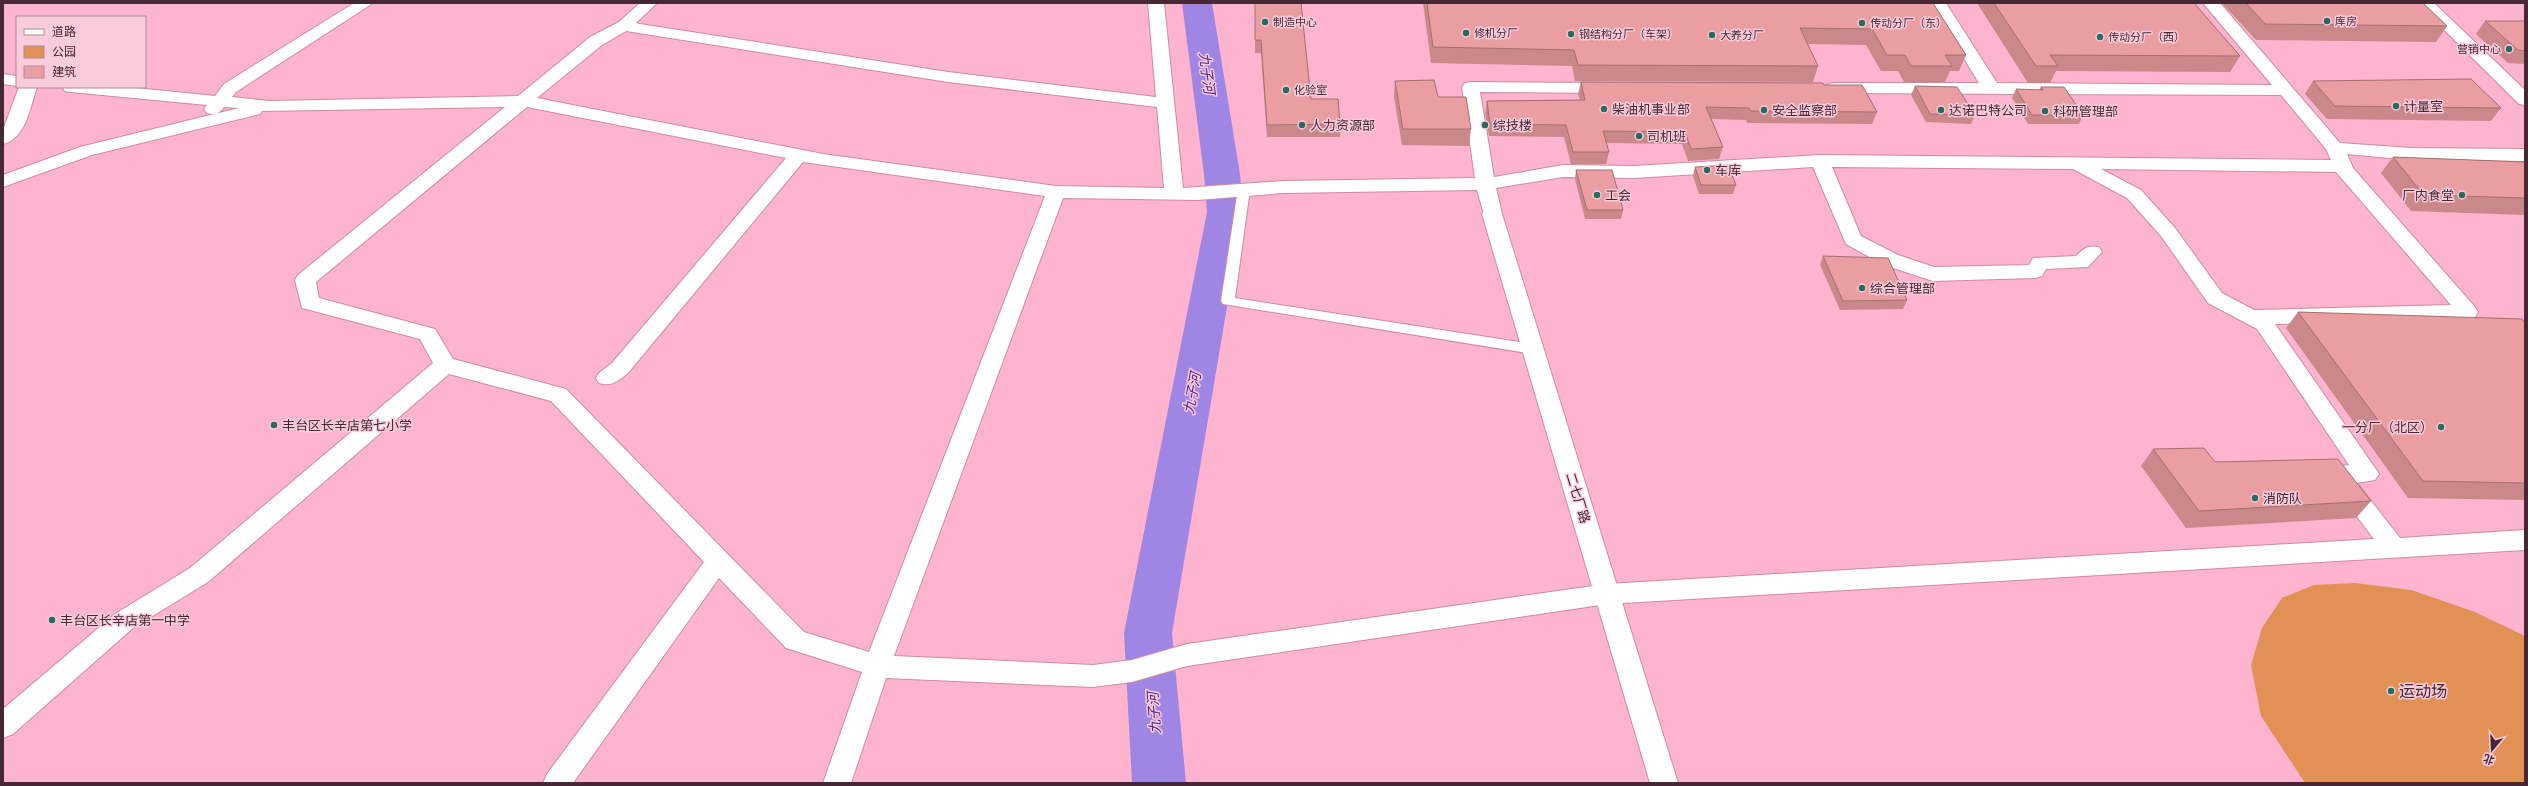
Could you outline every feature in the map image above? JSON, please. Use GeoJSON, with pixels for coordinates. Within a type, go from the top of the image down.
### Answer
{"type":"FeatureCollection","features":[{"type":"Feature","properties":{"kind":"street"},"geometry":{"type":"LineString","coordinates":[[202,123],[230,88],[365,3]]}},
{"type":"Feature","properties":{"kind":"street"},"geometry":{"type":"LineString","coordinates":[[649,3],[625,25],[596,40],[305,280],[309,303],[428,334],[445,365],[558,395],[795,640],[877,666],[1093,676],[1132,671],[1187,655],[1607,594],[2525,540]]}},
{"type":"Feature","properties":{"kind":"street"},"geometry":{"type":"LineString","coordinates":[[1156,3],[1174,194]]}},
{"type":"Feature","properties":{"kind":"street"},"geometry":{"type":"LineString","coordinates":[[1938,3],[1991,88]]}},
{"type":"Feature","properties":{"kind":"street"},"geometry":{"type":"LineString","coordinates":[[2211,3],[2335,148],[2343,166],[2468,312],[2251,317]]}},
{"type":"Feature","properties":{"kind":"street"},"geometry":{"type":"LineString","coordinates":[[2425,3],[2525,100]]}},
{"type":"Feature","properties":{"kind":"street"},"geometry":{"type":"LineString","coordinates":[[625,25],[637,29],[948,77],[1143,102],[1165,102]]}},
{"type":"Feature","properties":{"kind":"street"},"geometry":{"type":"LineString","coordinates":[[3,79],[16,81]]}},
{"type":"Feature","properties":{"kind":"street"},"geometry":{"type":"LineString","coordinates":[[3,139],[12,132],[28,88]]}},
{"type":"Feature","properties":{"kind":"street"},"geometry":{"type":"LineString","coordinates":[[81,88],[269,106],[523,101],[798,156],[1056,192],[1198,194],[1244,189],[1486,184],[1563,171],[1634,172],[1820,161],[2077,165],[2343,166]]}},
{"type":"Feature","properties":{"kind":"street","name":"二七厂路"},"geometry":{"type":"LineString","coordinates":[[1628,88],[1470,88],[1479,152],[1492,214],[1664,783]]}},
{"type":"Feature","properties":{"kind":"street"},"geometry":{"type":"LineString","coordinates":[[1818,88],[2285,90]]}},
{"type":"Feature","properties":{"kind":"street"},"geometry":{"type":"LineString","coordinates":[[3,180],[86,151],[269,106]]}},
{"type":"Feature","properties":{"kind":"street"},"geometry":{"type":"LineString","coordinates":[[2335,148],[2411,154],[2525,155]]}},
{"type":"Feature","properties":{"kind":"street"},"geometry":{"type":"LineString","coordinates":[[607,378],[620,368],[798,156]]}},
{"type":"Feature","properties":{"kind":"street"},"geometry":{"type":"LineString","coordinates":[[1820,161],[1835,202],[1853,240],[1891,260],[1933,274],[2035,271],[2040,263],[2081,262],[2092,252]]}},
{"type":"Feature","properties":{"kind":"street"},"geometry":{"type":"LineString","coordinates":[[2077,165],[2134,194],[2168,232],[2215,298],[2264,324],[2367,474],[2338,474],[2394,548]]}},
{"type":"Feature","properties":{"kind":"street"},"geometry":{"type":"LineString","coordinates":[[837,783],[877,666],[1056,192]]}},
{"type":"Feature","properties":{"kind":"street"},"geometry":{"type":"LineString","coordinates":[[3,726],[124,621],[199,575],[445,365]]}},
{"type":"Feature","properties":{"kind":"street"},"geometry":{"type":"LineString","coordinates":[[558,783],[718,560]]}},
{"type":"Feature","properties":{"kind":"lane"},"geometry":{"type":"LineString","coordinates":[[1244,189],[1228,301],[1533,349]]}},
{"type":"Feature","properties":{"kind":"green space","name":"运动场"},"geometry":{"type":"Polygon","coordinates":[[[2355,583],[2411,590],[2475,612],[2525,636],[2525,783],[2305,783],[2261,716],[2251,665],[2262,628],[2282,598],[2314,585],[2355,583]]]}},
{"type":"Feature","properties":{"kind":"building"},"geometry":{"type":"Polygon","coordinates":[[[1255,3],[1301,3],[1311,99],[1338,99],[1340,124],[1267,125],[1261,40],[1255,40],[1255,3]]]}},
{"type":"Feature","properties":{"kind":"building"},"geometry":{"type":"Polygon","coordinates":[[[1427,3],[1933,3],[1966,55],[1945,55],[1952,66],[1911,66],[1905,55],[1887,55],[1872,29],[1800,28],[1818,66],[1578,65],[1574,50],[1433,47],[1427,3]]]}},
{"type":"Feature","properties":{"kind":"building","name":"传动分厂（西）"},"geometry":{"type":"Polygon","coordinates":[[[1994,3],[2194,3],[2240,56],[2050,55],[2058,66],[2036,66],[1994,3]]]}},
{"type":"Feature","properties":{"kind":"building"},"geometry":{"type":"Polygon","coordinates":[[[2246,3],[2423,3],[2447,26],[2265,24],[2246,3]]]}},
{"type":"Feature","properties":{"kind":"building"},"geometry":{"type":"Polygon","coordinates":[[[2485,21],[2525,21],[2525,51],[2518,50],[2485,21]]]}},
{"type":"Feature","properties":{"kind":"building"},"geometry":{"type":"Polygon","coordinates":[[[2471,79],[2501,108],[2335,106],[2313,81],[2471,79]]]}},
{"type":"Feature","properties":{"kind":"building"},"geometry":{"type":"Polygon","coordinates":[[[1434,80],[1438,97],[1466,97],[1471,129],[1403,129],[1395,81],[1434,80]]]}},
{"type":"Feature","properties":{"kind":"building"},"geometry":{"type":"Polygon","coordinates":[[[1581,82],[1823,83],[1824,85],[1862,85],[1877,112],[1751,111],[1749,108],[1706,107],[1723,147],[1691,149],[1685,132],[1603,131],[1609,152],[1573,152],[1566,125],[1490,124],[1487,101],[1585,100],[1581,82]]]}},
{"type":"Feature","properties":{"kind":"building"},"geometry":{"type":"Polygon","coordinates":[[[1915,86],[1957,87],[1975,115],[1930,114],[1915,86]]]}},
{"type":"Feature","properties":{"kind":"building"},"geometry":{"type":"Polygon","coordinates":[[[2041,87],[2064,87],[2083,115],[2032,115],[2016,89],[2043,90],[2041,87]]]}},
{"type":"Feature","properties":{"kind":"building"},"geometry":{"type":"Polygon","coordinates":[[[2393,157],[2525,162],[2525,198],[2424,195],[2393,157]]]}},
{"type":"Feature","properties":{"kind":"building"},"geometry":{"type":"Polygon","coordinates":[[[1728,165],[1736,185],[1701,185],[1695,167],[1728,165]]]}},
{"type":"Feature","properties":{"kind":"building","name":"工会"},"geometry":{"type":"Polygon","coordinates":[[[1576,170],[1612,170],[1623,210],[1587,210],[1576,170]]]}},
{"type":"Feature","properties":{"kind":"building","name":"综合管理部"},"geometry":{"type":"Polygon","coordinates":[[[1823,256],[1888,258],[1907,300],[1843,301],[1823,256]]]}},
{"type":"Feature","properties":{"kind":"building","name":"一分厂（北区）"},"geometry":{"type":"Polygon","coordinates":[[[2298,312],[2522,319],[2525,323],[2525,483],[2423,481],[2298,312]]]}},
{"type":"Feature","properties":{"kind":"building"},"geometry":{"type":"Polygon","coordinates":[[[2204,448],[2215,462],[2338,459],[2371,501],[2199,511],[2153,449],[2204,448]]]}},
{"type":"Feature","properties":{"kind":"waterway","name":"九子河"},"geometry":{"type":"LineString","coordinates":[[1159,783],[1148,633],[1225,212],[1222,174],[1197,3]]}},
{"type":"Feature","properties":{"kind":"place","name":"库房"},"geometry":{"type":"Point","coordinates":[2327,21]}},
{"type":"Feature","properties":{"kind":"place","name":"制造中心"},"geometry":{"type":"Point","coordinates":[1265,22]}},
{"type":"Feature","properties":{"kind":"place","name":"传动分厂（东）"},"geometry":{"type":"Point","coordinates":[1862,23]}},
{"type":"Feature","properties":{"kind":"place","name":"修机分厂"},"geometry":{"type":"Point","coordinates":[1466,33]}},
{"type":"Feature","properties":{"kind":"place","name":"钢结构分厂（车架）"},"geometry":{"type":"Point","coordinates":[1571,34]}},
{"type":"Feature","properties":{"kind":"place","name":"大养分厂"},"geometry":{"type":"Point","coordinates":[1712,35]}},
{"type":"Feature","properties":{"kind":"place","name":"传动分厂（西）"},"geometry":{"type":"Point","coordinates":[2100,37]}},
{"type":"Feature","properties":{"kind":"place","name":"营销中心"},"geometry":{"type":"Point","coordinates":[2509,49]}},
{"type":"Feature","properties":{"kind":"place","name":"化验室"},"geometry":{"type":"Point","coordinates":[1286,90]}},
{"type":"Feature","properties":{"kind":"place","name":"计量室"},"geometry":{"type":"Point","coordinates":[2396,106]}},
{"type":"Feature","properties":{"kind":"place","name":"柴油机事业部"},"geometry":{"type":"Point","coordinates":[1604,109]}},
{"type":"Feature","properties":{"kind":"place","name":"安全监察部"},"geometry":{"type":"Point","coordinates":[1764,110]}},
{"type":"Feature","properties":{"kind":"place","name":"达诺巴特公司"},"geometry":{"type":"Point","coordinates":[1941,110]}},
{"type":"Feature","properties":{"kind":"place","name":"科研管理部"},"geometry":{"type":"Point","coordinates":[2045,111]}},
{"type":"Feature","properties":{"kind":"place","name":"人力资源部"},"geometry":{"type":"Point","coordinates":[1302,125]}},
{"type":"Feature","properties":{"kind":"place","name":"综技楼"},"geometry":{"type":"Point","coordinates":[1485,125]}},
{"type":"Feature","properties":{"kind":"place","name":"司机班"},"geometry":{"type":"Point","coordinates":[1639,136]}},
{"type":"Feature","properties":{"kind":"place","name":"车库"},"geometry":{"type":"Point","coordinates":[1707,170]}},
{"type":"Feature","properties":{"kind":"place","name":"工会"},"geometry":{"type":"Point","coordinates":[1597,195]}},
{"type":"Feature","properties":{"kind":"place","name":"厂内食堂"},"geometry":{"type":"Point","coordinates":[2462,195]}},
{"type":"Feature","properties":{"kind":"place","name":"综合管理部"},"geometry":{"type":"Point","coordinates":[1862,288]}},
{"type":"Feature","properties":{"kind":"place","name":"丰台区长辛店第七小学"},"geometry":{"type":"Point","coordinates":[274,425]}},
{"type":"Feature","properties":{"kind":"place","name":"一分厂（北区）"},"geometry":{"type":"Point","coordinates":[2441,427]}},
{"type":"Feature","properties":{"kind":"place","name":"消防队"},"geometry":{"type":"Point","coordinates":[2255,498]}},
{"type":"Feature","properties":{"kind":"place","name":"丰台区长辛店第一中学"},"geometry":{"type":"Point","coordinates":[52,620]}},
{"type":"Feature","properties":{"kind":"place","name":"运动场"},"geometry":{"type":"Point","coordinates":[2391,691]}}]}
